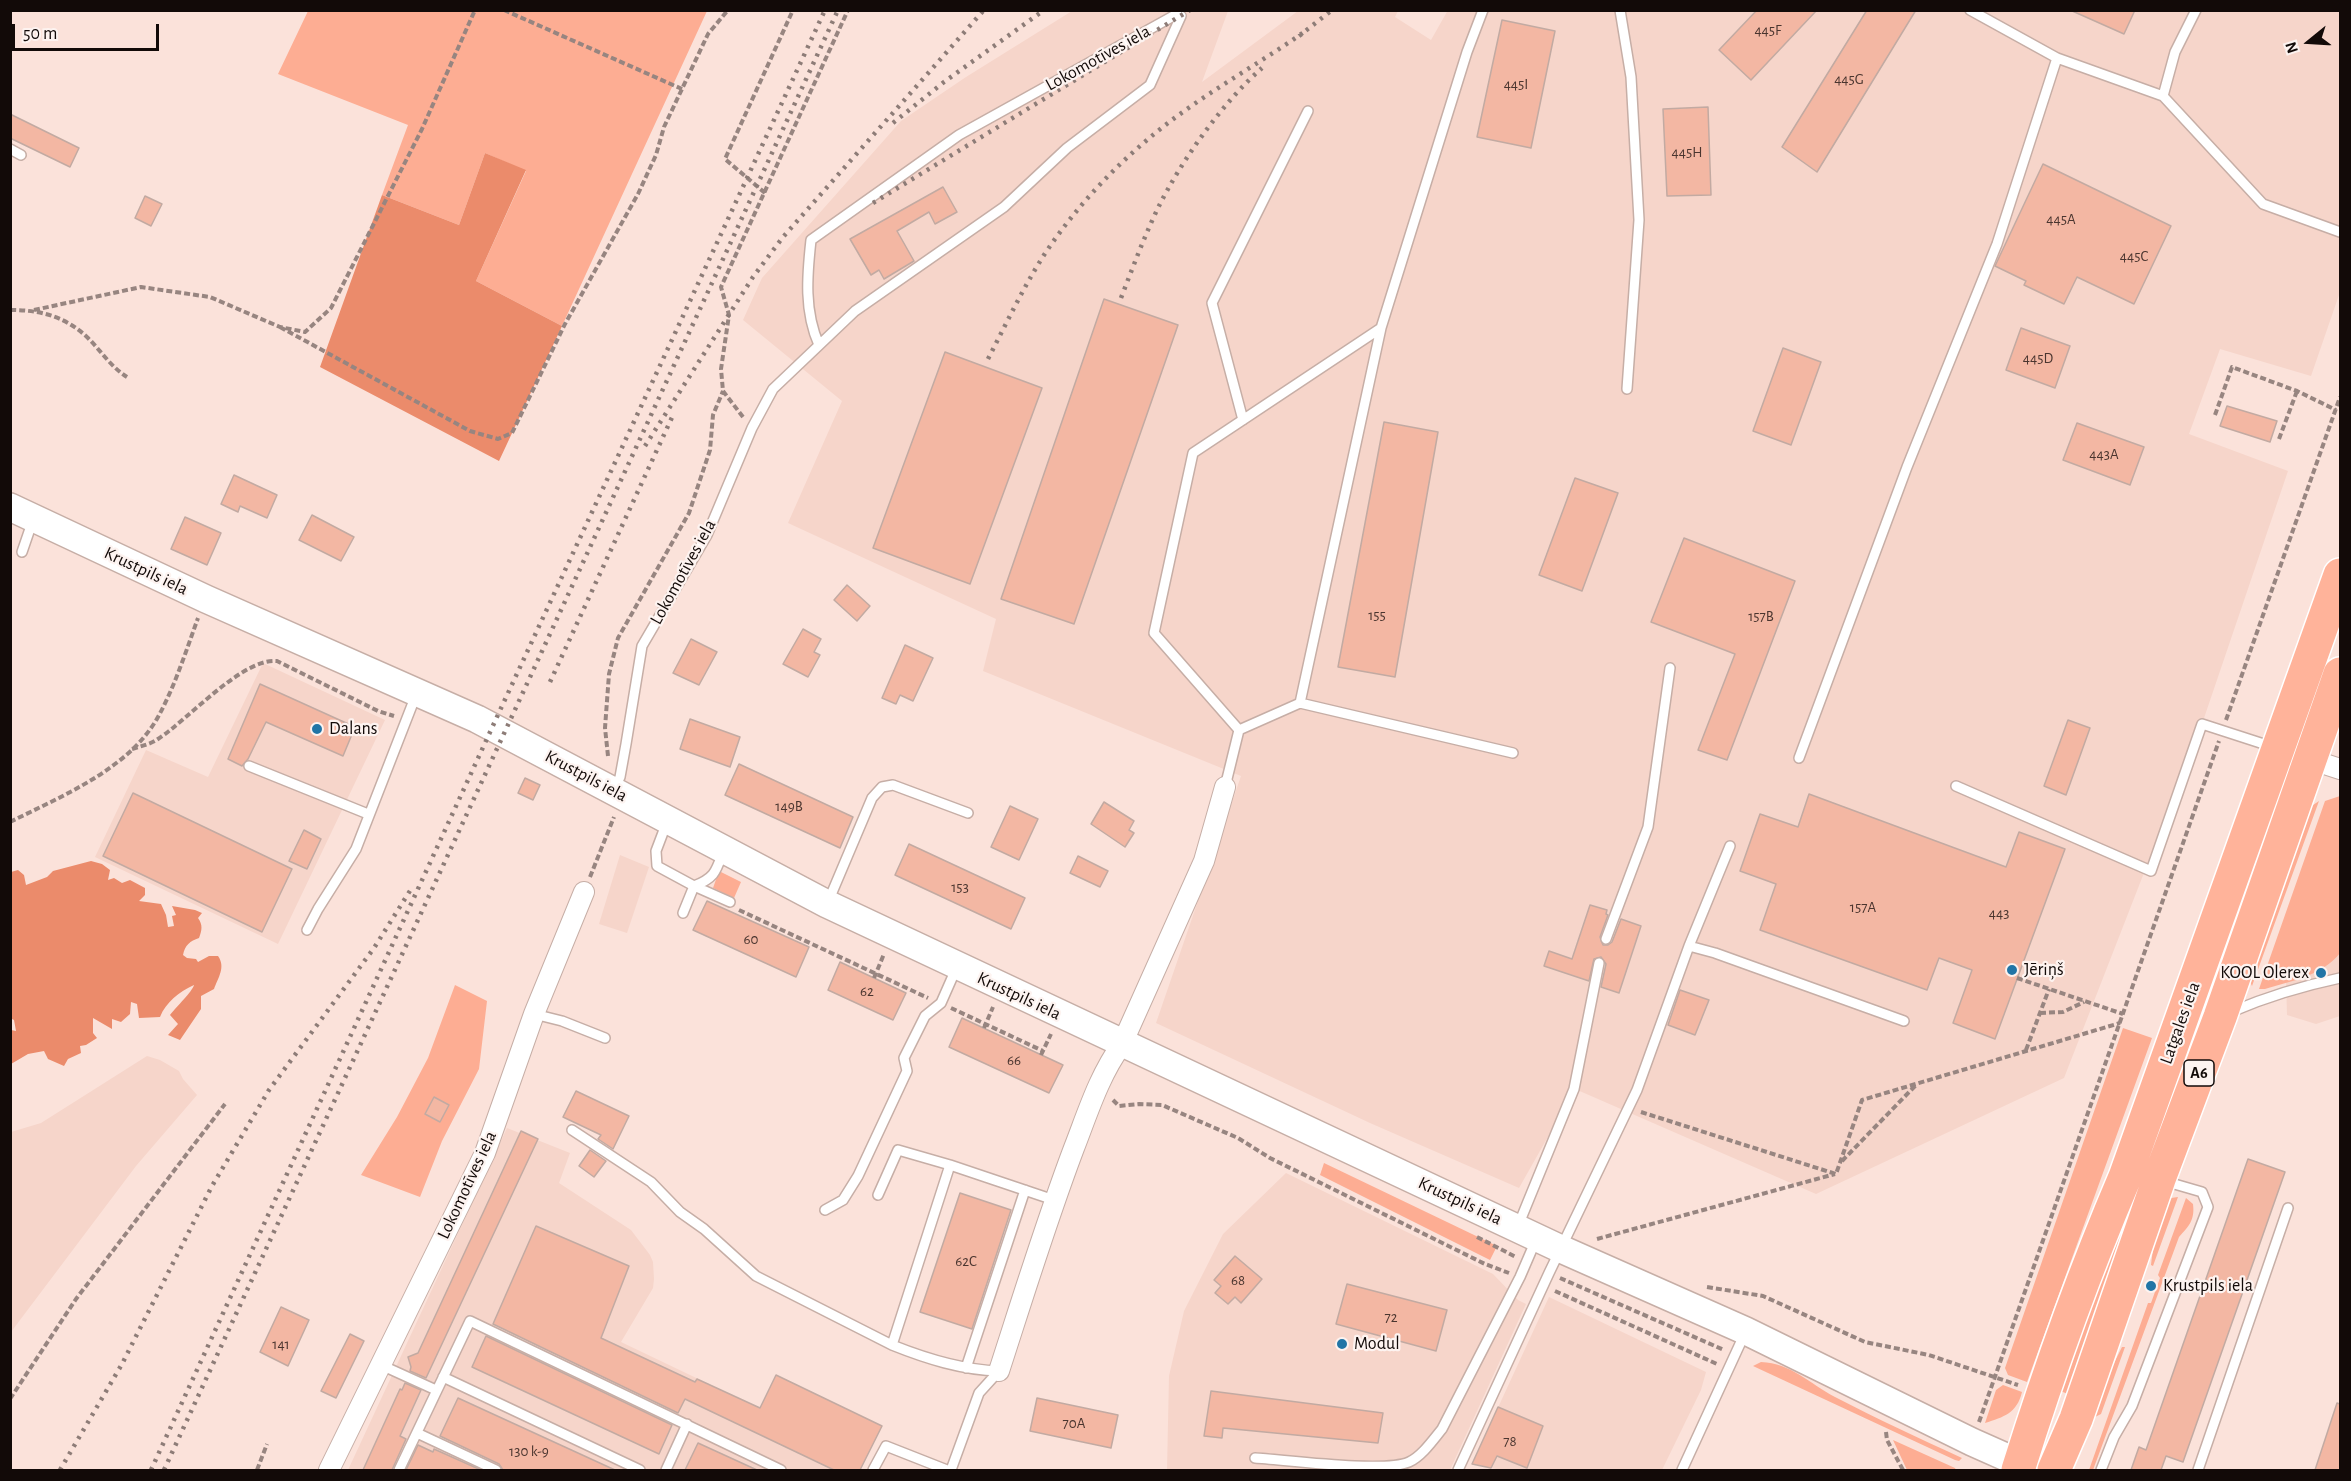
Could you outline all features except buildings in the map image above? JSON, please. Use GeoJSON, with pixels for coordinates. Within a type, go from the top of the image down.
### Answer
{"type":"FeatureCollection","features":[{"type":"Feature","properties":{"kind":"highway","name":"Latgales iela"},"geometry":{"type":"LineString","coordinates":[[2024,1468],[2042,1393],[2100,1235],[2125,1177],[2340,575]]}},
{"type":"Feature","properties":{"kind":"highway","name":"Latgales iela"},"geometry":{"type":"LineString","coordinates":[[2054,1470],[2076,1419],[2159,1179],[2220,1017],[2326,764],[2340,674]]}},
{"type":"Feature","properties":{"kind":"street","name":"Krustpils iela"},"geometry":{"type":"LineString","coordinates":[[22,512],[206,599],[512,736],[615,802],[667,822],[957,967],[1539,1238],[1746,1331],[2024,1468]]}},
{"type":"Feature","properties":{"kind":"street"},"geometry":{"type":"LineString","coordinates":[[2278,748],[2326,764]]}},
{"type":"Feature","properties":{"kind":"street"},"geometry":{"type":"LineString","coordinates":[[999,1371],[1054,1200],[1098,1085],[1122,1044],[1204,861],[1225,787]]}},
{"type":"Feature","properties":{"kind":"street","name":"Lokomotīves iela"},"geometry":{"type":"LineString","coordinates":[[329,1470],[485,1153],[534,1014],[584,892]]}},
{"type":"Feature","properties":{"kind":"lane"},"geometry":{"type":"LineString","coordinates":[[1300,703],[1380,328],[1467,52],[1483,10]]}},
{"type":"Feature","properties":{"kind":"lane"},"geometry":{"type":"LineString","coordinates":[[1620,10],[1631,77],[1639,220],[1627,389]]}},
{"type":"Feature","properties":{"kind":"lane"},"geometry":{"type":"LineString","coordinates":[[1970,10],[2057,58],[2163,96],[2263,204],[2340,232]]}},
{"type":"Feature","properties":{"kind":"lane"},"geometry":{"type":"LineString","coordinates":[[2163,96],[2175,52],[2196,10]]}},
{"type":"Feature","properties":{"kind":"lane","name":"Lokomotīves iela"},"geometry":{"type":"LineString","coordinates":[[615,802],[642,645],[707,535],[752,428],[772,389],[819,345],[855,311],[1004,207],[1067,148],[1150,85],[1181,16],[1177,14],[959,135],[811,240],[807,279],[810,325],[819,345]]}},
{"type":"Feature","properties":{"kind":"lane"},"geometry":{"type":"LineString","coordinates":[[1799,758],[1907,468],[1996,244],[2057,58]]}},
{"type":"Feature","properties":{"kind":"lane"},"geometry":{"type":"LineString","coordinates":[[1243,420],[1212,303],[1308,111]]}},
{"type":"Feature","properties":{"kind":"lane"},"geometry":{"type":"LineString","coordinates":[[10,149],[21,155]]}},
{"type":"Feature","properties":{"kind":"lane"},"geometry":{"type":"LineString","coordinates":[[1239,730],[1154,633],[1193,453],[1380,328]]}},
{"type":"Feature","properties":{"kind":"lane"},"geometry":{"type":"LineString","coordinates":[[22,512],[22,552]]}},
{"type":"Feature","properties":{"kind":"lane"},"geometry":{"type":"LineString","coordinates":[[1606,939],[1648,827],[1670,668]]}},
{"type":"Feature","properties":{"kind":"lane"},"geometry":{"type":"LineString","coordinates":[[307,930],[356,849],[417,693]]}},
{"type":"Feature","properties":{"kind":"lane"},"geometry":{"type":"LineString","coordinates":[[1239,730],[1300,703],[1513,753]]}},
{"type":"Feature","properties":{"kind":"lane"},"geometry":{"type":"LineString","coordinates":[[1956,786],[2151,871],[2202,723],[2278,748]]}},
{"type":"Feature","properties":{"kind":"lane"},"geometry":{"type":"LineString","coordinates":[[1225,787],[1239,730]]}},
{"type":"Feature","properties":{"kind":"lane"},"geometry":{"type":"LineString","coordinates":[[249,766],[369,814]]}},
{"type":"Feature","properties":{"kind":"lane"},"geometry":{"type":"LineString","coordinates":[[827,904],[872,798],[882,788],[894,785],[968,813]]}},
{"type":"Feature","properties":{"kind":"lane"},"geometry":{"type":"LineString","coordinates":[[667,822],[656,851],[657,866],[730,902]]}},
{"type":"Feature","properties":{"kind":"lane"},"geometry":{"type":"LineString","coordinates":[[1255,1458],[1381,1467],[1409,1462],[1428,1446],[1442,1429],[1539,1238],[1629,1108],[1644,1073],[1689,946],[1730,846]]}},
{"type":"Feature","properties":{"kind":"lane"},"geometry":{"type":"LineString","coordinates":[[683,913],[694,886],[709,880],[724,851]]}},
{"type":"Feature","properties":{"kind":"lane"},"geometry":{"type":"LineString","coordinates":[[1689,946],[1715,953],[1904,1021]]}},
{"type":"Feature","properties":{"kind":"lane"},"geometry":{"type":"LineString","coordinates":[[1458,1470],[1543,1286],[1539,1238],[1574,1089],[1599,963]]}},
{"type":"Feature","properties":{"kind":"lane"},"geometry":{"type":"LineString","coordinates":[[825,1209],[843,1200],[858,1176],[907,1071],[904,1058],[925,1016],[941,1003],[957,967]]}},
{"type":"Feature","properties":{"kind":"lane"},"geometry":{"type":"LineString","coordinates":[[2220,1017],[2251,1002],[2340,978]]}},
{"type":"Feature","properties":{"kind":"lane"},"geometry":{"type":"LineString","coordinates":[[534,1014],[562,1021],[605,1038]]}},
{"type":"Feature","properties":{"kind":"lane"},"geometry":{"type":"LineString","coordinates":[[572,1130],[651,1182],[680,1212],[704,1229],[756,1276],[892,1345],[923,1357],[966,1368],[999,1371]]}},
{"type":"Feature","properties":{"kind":"lane"},"geometry":{"type":"LineString","coordinates":[[878,1195],[898,1150],[1054,1200]]}},
{"type":"Feature","properties":{"kind":"lane"},"geometry":{"type":"LineString","coordinates":[[892,1345],[950,1165]]}},
{"type":"Feature","properties":{"kind":"lane"},"geometry":{"type":"LineString","coordinates":[[2101,1470],[2114,1437],[2132,1406],[2208,1206],[2202,1192],[2159,1179]]}},
{"type":"Feature","properties":{"kind":"lane"},"geometry":{"type":"LineString","coordinates":[[966,1368],[1025,1191]]}},
{"type":"Feature","properties":{"kind":"lane"},"geometry":{"type":"LineString","coordinates":[[2198,1470],[2288,1208]]}},
{"type":"Feature","properties":{"kind":"lane"},"geometry":{"type":"LineString","coordinates":[[399,1470],[470,1321],[781,1470]]}},
{"type":"Feature","properties":{"kind":"lane"},"geometry":{"type":"LineString","coordinates":[[1682,1470],[1746,1331]]}},
{"type":"Feature","properties":{"kind":"lane"},"geometry":{"type":"LineString","coordinates":[[381,1365],[436,1390]]}},
{"type":"Feature","properties":{"kind":"lane"},"geometry":{"type":"LineString","coordinates":[[873,1470],[886,1446],[949,1470],[979,1393],[999,1371]]}},
{"type":"Feature","properties":{"kind":"lane"},"geometry":{"type":"LineString","coordinates":[[443,1377],[640,1470]]}},
{"type":"Feature","properties":{"kind":"lane"},"geometry":{"type":"LineString","coordinates":[[666,1470],[687,1424]]}},
{"type":"Feature","properties":{"kind":"lane"},"geometry":{"type":"LineString","coordinates":[[417,1433],[496,1470]]}},
{"type":"Feature","properties":{"kind":"path"},"geometry":{"type":"LineString","coordinates":[[280,327],[305,332],[331,308],[422,129],[475,10]]}},
{"type":"Feature","properties":{"kind":"path"},"geometry":{"type":"LineString","coordinates":[[504,10],[682,89]]}},
{"type":"Feature","properties":{"kind":"path"},"geometry":{"type":"LineString","coordinates":[[10,310],[34,310],[141,287],[210,297],[280,327],[470,431],[498,439],[512,433],[566,324],[638,194],[656,155],[663,127],[708,34],[728,10]]}},
{"type":"Feature","properties":{"kind":"path"},"geometry":{"type":"LineString","coordinates":[[765,193],[726,159],[793,10]]}},
{"type":"Feature","properties":{"kind":"path"},"geometry":{"type":"LineString","coordinates":[[608,761],[605,728],[609,674],[618,638],[689,513],[710,450],[713,415],[723,391],[721,369],[729,315],[721,287],[848,10]]}},
{"type":"Feature","properties":{"kind":"path"},"geometry":{"type":"LineString","coordinates":[[34,310],[60,318],[86,336],[119,372],[127,377]]}},
{"type":"Feature","properties":{"kind":"path"},"geometry":{"type":"LineString","coordinates":[[2215,415],[2232,367],[2297,391],[2336,410]]}},
{"type":"Feature","properties":{"kind":"path"},"geometry":{"type":"LineString","coordinates":[[723,391],[752,428]]}},
{"type":"Feature","properties":{"kind":"path"},"geometry":{"type":"LineString","coordinates":[[2279,439],[2297,391]]}},
{"type":"Feature","properties":{"kind":"path"},"geometry":{"type":"LineString","coordinates":[[1972,1442],[2340,397]]}},
{"type":"Feature","properties":{"kind":"path"},"geometry":{"type":"LineString","coordinates":[[10,822],[108,770],[132,749],[158,718],[206,599]]}},
{"type":"Feature","properties":{"kind":"path"},"geometry":{"type":"LineString","coordinates":[[132,749],[156,740],[192,714],[220,689],[255,664],[266,660],[277,661],[378,711],[405,719]]}},
{"type":"Feature","properties":{"kind":"path"},"geometry":{"type":"LineString","coordinates":[[584,892],[615,802]]}},
{"type":"Feature","properties":{"kind":"path"},"geometry":{"type":"LineString","coordinates":[[730,902],[734,908],[874,976],[941,1003],[1042,1053],[1053,1028]]}},
{"type":"Feature","properties":{"kind":"path"},"geometry":{"type":"LineString","coordinates":[[874,976],[882,959]]}},
{"type":"Feature","properties":{"kind":"path"},"geometry":{"type":"LineString","coordinates":[[2017,978],[2123,1014]]}},
{"type":"Feature","properties":{"kind":"path"},"geometry":{"type":"LineString","coordinates":[[2025,1051],[2049,989]]}},
{"type":"Feature","properties":{"kind":"path"},"geometry":{"type":"LineString","coordinates":[[2040,1013],[2063,1012],[2085,1001]]}},
{"type":"Feature","properties":{"kind":"path"},"geometry":{"type":"LineString","coordinates":[[985,1026],[991,1011]]}},
{"type":"Feature","properties":{"kind":"path"},"geometry":{"type":"LineString","coordinates":[[1836,1174],[1862,1100],[2120,1023]]}},
{"type":"Feature","properties":{"kind":"path"},"geometry":{"type":"LineString","coordinates":[[1839,1164],[1917,1084]]}},
{"type":"Feature","properties":{"kind":"path"},"geometry":{"type":"LineString","coordinates":[[1098,1085],[1119,1106],[1162,1105],[1238,1138],[1270,1158],[1485,1264],[1520,1277]]}},
{"type":"Feature","properties":{"kind":"path"},"geometry":{"type":"LineString","coordinates":[[10,1399],[76,1299],[225,1104]]}},
{"type":"Feature","properties":{"kind":"path"},"geometry":{"type":"LineString","coordinates":[[1629,1108],[1836,1174]]}},
{"type":"Feature","properties":{"kind":"path"},"geometry":{"type":"LineString","coordinates":[[1539,1238],[1836,1174]]}},
{"type":"Feature","properties":{"kind":"path"},"geometry":{"type":"LineString","coordinates":[[1543,1286],[1729,1369]]}},
{"type":"Feature","properties":{"kind":"path"},"geometry":{"type":"LineString","coordinates":[[1699,1286],[1763,1296],[1865,1342],[1929,1355],[2025,1387]]}},
{"type":"Feature","properties":{"kind":"path"},"geometry":{"type":"LineString","coordinates":[[1886,1432],[1887,1440],[1903,1470]]}},
{"type":"Feature","properties":{"kind":"path"},"geometry":{"type":"LineString","coordinates":[[257,1470],[267,1444]]}},
{"type":"Feature","properties":{"kind":"shaded area"},"geometry":{"type":"Polygon","coordinates":[[[1448,10],[2340,11],[2340,292],[2311,376],[2220,349],[2189,434],[2288,471],[2202,724],[2064,1078],[1816,1194],[1575,1089],[1519,1188],[1370,1123],[1156,1023],[1241,776],[983,671],[996,619],[788,523],[842,401],[743,320],[762,278],[901,121],[966,77],[1072,11],[1228,11],[1202,82],[1298,11],[1398,11],[1395,17],[1431,40],[1448,10]]]}},
{"type":"Feature","properties":{"kind":"shaded area"},"geometry":{"type":"Polygon","coordinates":[[[308,11],[707,11],[562,326],[476,281],[526,171],[485,153],[459,225],[382,195],[408,125],[278,74],[308,11]]]}},
{"type":"Feature","properties":{"kind":"shaded area"},"geometry":{"type":"Polygon","coordinates":[[[485,153],[526,170],[476,281],[562,326],[499,461],[320,367],[382,195],[459,225],[485,153]]]}},
{"type":"Feature","properties":{"kind":"shaded area"},"geometry":{"type":"Polygon","coordinates":[[[263,663],[385,720],[278,944],[95,857],[146,750],[208,777],[263,663]]]}},
{"type":"Feature","properties":{"kind":"shaded area"},"geometry":{"type":"Polygon","coordinates":[[[2278,793],[2282,795],[2071,1395],[2060,1391],[2278,793]]]}},
{"type":"Feature","properties":{"kind":"shaded area"},"geometry":{"type":"Polygon","coordinates":[[[2340,796],[2340,953],[2333,961],[2316,972],[2296,980],[2259,989],[2325,801],[2340,796]]]}},
{"type":"Feature","properties":{"kind":"shaded area"},"geometry":{"type":"Polygon","coordinates":[[[2319,801],[2252,986],[2247,976],[2310,807],[2319,801]]]}},
{"type":"Feature","properties":{"kind":"shaded area"},"geometry":{"type":"Polygon","coordinates":[[[620,855],[649,867],[627,933],[599,924],[620,855]]]}},
{"type":"Feature","properties":{"kind":"shaded area"},"geometry":{"type":"Polygon","coordinates":[[[91,861],[102,864],[110,870],[108,880],[114,878],[122,883],[130,880],[145,888],[145,895],[139,901],[161,904],[168,927],[174,926],[172,916],[176,915],[172,906],[202,913],[198,918],[202,928],[199,938],[188,944],[183,955],[196,959],[198,962],[209,956],[218,956],[221,964],[219,977],[214,989],[201,996],[201,1009],[180,1040],[168,1035],[178,1024],[170,1015],[194,985],[174,998],[160,1017],[139,1018],[137,1004],[131,1002],[130,1014],[121,1022],[112,1019],[112,1029],[93,1018],[93,1033],[97,1038],[80,1046],[81,1053],[68,1059],[64,1066],[48,1059],[44,1051],[28,1054],[11,1064],[11,1030],[16,1031],[14,1020],[10,1018],[11,872],[18,870],[24,875],[26,885],[47,877],[53,871],[91,861]]]}},
{"type":"Feature","properties":{"kind":"shaded area"},"geometry":{"type":"Polygon","coordinates":[[[719,871],[741,882],[734,898],[713,888],[719,871]]]}},
{"type":"Feature","properties":{"kind":"shaded area","name":"KOOL Olerex"},"geometry":{"type":"Polygon","coordinates":[[[2340,935],[2340,1016],[2316,1024],[2287,1015],[2286,980],[2340,935]]]}},
{"type":"Feature","properties":{"kind":"shaded area"},"geometry":{"type":"Polygon","coordinates":[[[455,985],[487,1001],[479,1069],[442,1141],[420,1197],[361,1175],[397,1117],[428,1058],[455,985]]]}},
{"type":"Feature","properties":{"kind":"shaded area"},"geometry":{"type":"Polygon","coordinates":[[[2123,1028],[2152,1038],[2027,1382],[2008,1375],[2005,1368],[2123,1028]]]}},
{"type":"Feature","properties":{"kind":"shaded area"},"geometry":{"type":"Polygon","coordinates":[[[147,1056],[160,1060],[179,1071],[197,1095],[136,1166],[11,1332],[11,1132],[41,1123],[147,1056]]]}},
{"type":"Feature","properties":{"kind":"shaded area"},"geometry":{"type":"Polygon","coordinates":[[[507,1128],[570,1153],[559,1183],[631,1230],[650,1255],[653,1262],[653,1288],[621,1342],[736,1397],[727,1419],[834,1470],[348,1470],[507,1128]]]}},
{"type":"Feature","properties":{"kind":"shaded area"},"geometry":{"type":"Polygon","coordinates":[[[1324,1163],[1497,1246],[1490,1260],[1320,1175],[1324,1163]]]}},
{"type":"Feature","properties":{"kind":"shaded area","name":"Modul"},"geometry":{"type":"Polygon","coordinates":[[[1286,1173],[1493,1274],[1518,1300],[1526,1304],[1450,1470],[1167,1470],[1169,1376],[1184,1311],[1223,1234],[1286,1173]]]}},
{"type":"Feature","properties":{"kind":"shaded area"},"geometry":{"type":"Polygon","coordinates":[[[2178,1197],[2153,1266],[2151,1265],[2155,1239],[2162,1212],[2171,1198],[2178,1197]]]}},
{"type":"Feature","properties":{"kind":"shaded area"},"geometry":{"type":"Polygon","coordinates":[[[2186,1198],[2193,1204],[2192,1219],[2179,1237],[2093,1470],[2089,1470],[2148,1303],[2151,1303],[2160,1278],[2158,1275],[2186,1198]]]}},
{"type":"Feature","properties":{"kind":"shaded area"},"geometry":{"type":"Polygon","coordinates":[[[1549,1297],[1706,1372],[1701,1390],[1662,1470],[1501,1470],[1472,1464],[1549,1297]]]}},
{"type":"Feature","properties":{"kind":"shaded area"},"geometry":{"type":"Polygon","coordinates":[[[2122,1347],[2125,1347],[2101,1414],[2095,1417],[2090,1416],[2096,1399],[2122,1347]]]}},
{"type":"Feature","properties":{"kind":"shaded area"},"geometry":{"type":"Polygon","coordinates":[[[1761,1362],[1772,1363],[1791,1370],[1851,1405],[1962,1458],[1959,1461],[1955,1460],[1753,1366],[1761,1362]]]}},
{"type":"Feature","properties":{"kind":"shaded area"},"geometry":{"type":"Polygon","coordinates":[[[2003,1385],[2022,1392],[2020,1399],[2009,1413],[1985,1423],[1996,1390],[2003,1385]]]}},
{"type":"Feature","properties":{"kind":"shaded area"},"geometry":{"type":"Polygon","coordinates":[[[1893,1440],[1955,1468],[1956,1470],[1907,1470],[1893,1440]]]}},
{"type":"Feature","properties":{"kind":"railway"},"geometry":{"type":"LineString","coordinates":[[151,1470],[825,10]]}},
{"type":"Feature","properties":{"kind":"railway"},"geometry":{"type":"LineString","coordinates":[[164,1470],[838,10]]}},
{"type":"Feature","properties":{"kind":"railway"},"geometry":{"type":"LineString","coordinates":[[645,446],[753,277],[783,237],[984,10]]}},
{"type":"Feature","properties":{"kind":"railway"},"geometry":{"type":"LineString","coordinates":[[893,123],[944,82],[1044,10]]}},
{"type":"Feature","properties":{"kind":"railway"},"geometry":{"type":"LineString","coordinates":[[873,203],[1190,10]]}},
{"type":"Feature","properties":{"kind":"railway"},"geometry":{"type":"LineString","coordinates":[[1299,36],[1332,10]]}},
{"type":"Feature","properties":{"kind":"railway"},"geometry":{"type":"LineString","coordinates":[[988,359],[1044,255],[1100,184],[1168,123],[1304,32]]}},
{"type":"Feature","properties":{"kind":"railway"},"geometry":{"type":"LineString","coordinates":[[1121,298],[1153,219],[1178,171],[1218,115],[1262,68]]}},
{"type":"Feature","properties":{"kind":"railway"},"geometry":{"type":"LineString","coordinates":[[550,682],[674,413]]}},
{"type":"Feature","properties":{"kind":"railway"},"geometry":{"type":"LineString","coordinates":[[60,1470],[122,1364],[212,1186],[269,1090],[374,948],[413,886]]}},
{"type":"Feature","properties":{"kind":"place","name":"Dalans"},"geometry":{"type":"Point","coordinates":[317,729]}},
{"type":"Feature","properties":{"kind":"place","name":"Jēriņš"},"geometry":{"type":"Point","coordinates":[2012,970]}},
{"type":"Feature","properties":{"kind":"place","name":"KOOL Olerex"},"geometry":{"type":"Point","coordinates":[2321,973]}},
{"type":"Feature","properties":{"kind":"place","name":"Krustpils iela"},"geometry":{"type":"Point","coordinates":[2151,1286]}},
{"type":"Feature","properties":{"kind":"place","name":"Modul"},"geometry":{"type":"Point","coordinates":[1342,1344]}}]}
